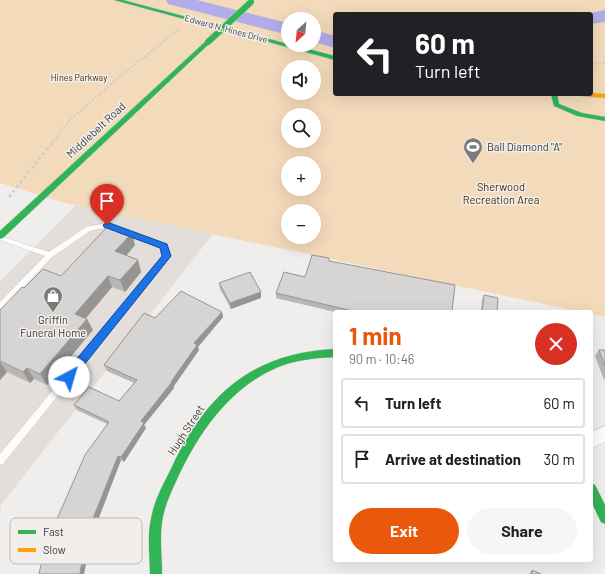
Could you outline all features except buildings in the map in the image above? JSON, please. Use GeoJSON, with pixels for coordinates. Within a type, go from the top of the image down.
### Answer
{"type":"FeatureCollection","features":[{"type":"Feature","properties":{"kind":"street","name":"Edward N. Hines Drive"},"geometry":{"type":"LineString","coordinates":[[117,0],[333,57]]}},
{"type":"Feature","properties":{"kind":"street","name":"Middlebelt Road"},"geometry":{"type":"LineString","coordinates":[[0,237],[252,1]]}},
{"type":"Feature","properties":{"kind":"street"},"geometry":{"type":"LineString","coordinates":[[593,95],[605,96]]}},
{"type":"Feature","properties":{"kind":"street"},"geometry":{"type":"LineString","coordinates":[[554,96],[556,105],[570,113],[588,118],[605,119]]}},
{"type":"Feature","properties":{"kind":"street","name":"Hugh Street"},"geometry":{"type":"LineString","coordinates":[[156,574],[156,522],[169,481],[200,426],[222,399],[258,371],[291,358],[312,354],[333,353]]}},
{"type":"Feature","properties":{"kind":"street"},"geometry":{"type":"LineString","coordinates":[[593,439],[605,434]]}},
{"type":"Feature","properties":{"kind":"street"},"geometry":{"type":"LineString","coordinates":[[593,493],[605,518]]}},
{"type":"Feature","properties":{"kind":"lane"},"geometry":{"type":"LineString","coordinates":[[0,308],[50,255],[88,230],[107,225],[164,246],[167,256],[0,461]]}},
{"type":"Feature","properties":{"kind":"lane"},"geometry":{"type":"LineString","coordinates":[[0,237],[50,255]]}},
{"type":"Feature","properties":{"kind":"path"},"geometry":{"type":"LineString","coordinates":[[9,197],[70,120],[116,80],[191,20]]}},
{"type":"Feature","properties":{"kind":"path"},"geometry":{"type":"LineString","coordinates":[[593,64],[605,63]]}},
{"type":"Feature","properties":{"kind":"shaded area"},"geometry":{"type":"Polygon","coordinates":[[[76,205],[213,234],[1,505],[0,513],[0,281],[76,205]]]}},
{"type":"Feature","properties":{"kind":"green space","name":"Sherwood Recreation Area"},"geometry":{"type":"Polygon","coordinates":[[[0,0],[605,0],[605,317],[593,314],[593,310],[572,310],[61,202],[0,183],[0,0]]]}},
{"type":"Feature","properties":{"kind":"waterway"},"geometry":{"type":"LineString","coordinates":[[175,0],[281,27]]}},
{"type":"Feature","properties":{"kind":"waterway"},"geometry":{"type":"LineString","coordinates":[[593,18],[605,16]]}},
{"type":"Feature","properties":{"kind":"waterway"},"geometry":{"type":"LineString","coordinates":[[321,38],[333,41]]}},
{"type":"Feature","properties":{"kind":"traffic: fast"},"geometry":{"type":"LineString","coordinates":[[117,0],[333,57]]}},
{"type":"Feature","properties":{"kind":"traffic: fast"},"geometry":{"type":"LineString","coordinates":[[208,42],[251,2]]}},
{"type":"Feature","properties":{"kind":"traffic: fast"},"geometry":{"type":"LineString","coordinates":[[0,236],[208,42]]}},
{"type":"Feature","properties":{"kind":"traffic: fast"},"geometry":{"type":"LineString","coordinates":[[554,96],[556,105],[580,115],[605,119]]}},
{"type":"Feature","properties":{"kind":"traffic: fast"},"geometry":{"type":"LineString","coordinates":[[156,574],[155,529],[160,506],[166,490],[187,447],[219,403],[247,380],[262,370],[279,362],[297,357],[333,353]]}},
{"type":"Feature","properties":{"kind":"traffic: fast"},"geometry":{"type":"LineString","coordinates":[[593,493],[605,518]]}},
{"type":"Feature","properties":{"kind":"traffic: slow"},"geometry":{"type":"LineString","coordinates":[[593,95],[605,96]]}},
{"type":"Feature","properties":{"kind":"place","name":"Ball Diamond \"A\""},"geometry":{"type":"Point","coordinates":[473,164]}},
{"type":"Feature","properties":{"kind":"place","name":"Griffin Funeral Home"},"geometry":{"type":"Point","coordinates":[53,313]}},
{"type":"Feature","properties":{"kind":"route"},"geometry":{"type":"LineString","coordinates":[[69,377],[167,256],[164,246],[107,225]]}},
{"type":"Feature","properties":{"kind":"park label","name":"Hines Parkway"},"geometry":{"type":"Point","coordinates":[79,78]}}]}
